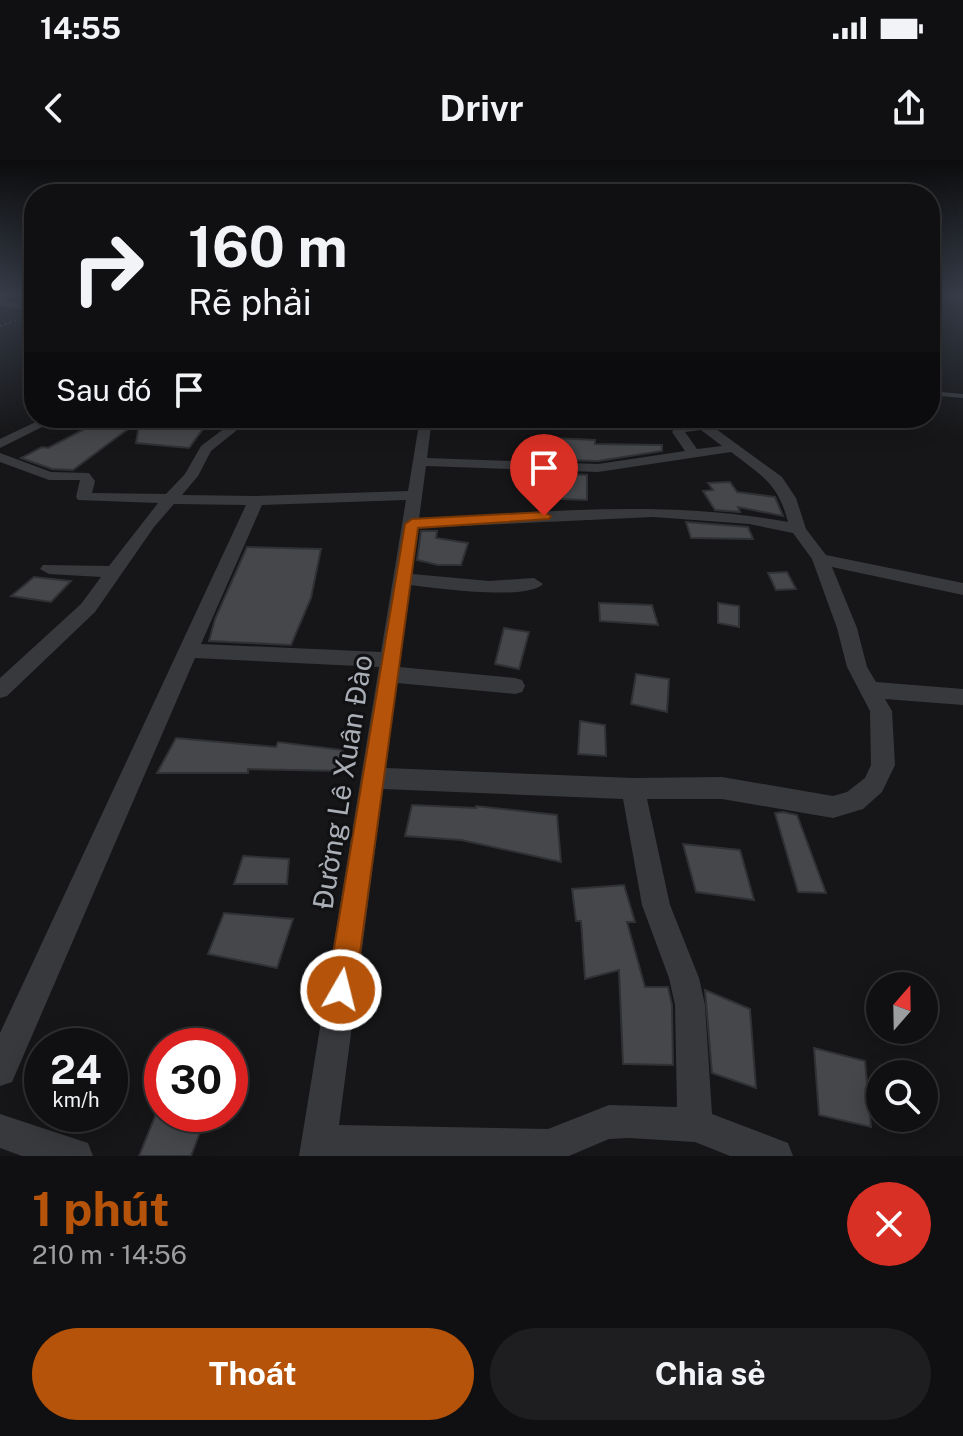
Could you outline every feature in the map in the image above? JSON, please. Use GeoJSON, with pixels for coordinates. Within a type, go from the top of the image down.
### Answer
{"type":"FeatureCollection","features":[{"type":"Feature","properties":{"kind":"street"},"geometry":{"type":"LineString","coordinates":[[0,444],[33,428]]}},
{"type":"Feature","properties":{"kind":"street"},"geometry":{"type":"LineString","coordinates":[[0,690],[88,608],[112,572],[191,476],[212,442],[232,428]]}},
{"type":"Feature","properties":{"kind":"street","name":"Đường Lê Xuân Đào"},"geometry":{"type":"LineString","coordinates":[[318,1149],[424,428]]}},
{"type":"Feature","properties":{"kind":"street"},"geometry":{"type":"LineString","coordinates":[[682,428],[678,432],[694,455]]}},
{"type":"Feature","properties":{"kind":"street"},"geometry":{"type":"LineString","coordinates":[[372,778],[633,789],[735,789],[826,807],[854,801],[874,785],[883,765],[881,711],[857,667],[847,628],[820,559],[798,529],[785,489],[769,473],[707,428]]}},
{"type":"Feature","properties":{"kind":"street"},"geometry":{"type":"LineString","coordinates":[[419,462],[598,468],[734,448]]}},
{"type":"Feature","properties":{"kind":"street"},"geometry":{"type":"LineString","coordinates":[[0,457],[49,476],[84,476],[88,481],[83,497],[256,501],[415,495]]}},
{"type":"Feature","properties":{"kind":"street"},"geometry":{"type":"LineString","coordinates":[[0,1070],[256,501]]}},
{"type":"Feature","properties":{"kind":"street"},"geometry":{"type":"LineString","coordinates":[[412,524],[657,510],[717,514],[798,529]]}},
{"type":"Feature","properties":{"kind":"street"},"geometry":{"type":"LineString","coordinates":[[820,559],[963,589]]}},
{"type":"Feature","properties":{"kind":"street"},"geometry":{"type":"LineString","coordinates":[[49,569],[112,572]]}},
{"type":"Feature","properties":{"kind":"street"},"geometry":{"type":"LineString","coordinates":[[404,579],[489,587],[534,584]]}},
{"type":"Feature","properties":{"kind":"street"},"geometry":{"type":"LineString","coordinates":[[188,651],[389,667],[515,686]]}},
{"type":"Feature","properties":{"kind":"street"},"geometry":{"type":"LineString","coordinates":[[870,690],[963,697]]}},
{"type":"Feature","properties":{"kind":"street"},"geometry":{"type":"LineString","coordinates":[[633,789],[656,905],[684,978],[690,1005],[695,1125]]}},
{"type":"Feature","properties":{"kind":"street"},"geometry":{"type":"LineString","coordinates":[[318,1149],[550,1152],[609,1122],[695,1125],[775,1156]]}},
{"type":"Feature","properties":{"kind":"street"},"geometry":{"type":"LineString","coordinates":[[0,1131],[75,1156]]}},
{"type":"Feature","properties":{"kind":"lane"},"geometry":{"type":"LineString","coordinates":[[940,394],[963,396]]}},
{"type":"Feature","properties":{"kind":"building"},"geometry":{"type":"Polygon","coordinates":[[[86,428],[128,429],[73,470],[52,469],[21,458],[42,447],[48,448],[86,428]]]}},
{"type":"Feature","properties":{"kind":"building"},"geometry":{"type":"Polygon","coordinates":[[[138,428],[204,428],[189,448],[136,443],[138,428]]]}},
{"type":"Feature","properties":{"kind":"building"},"geometry":{"type":"Polygon","coordinates":[[[555,438],[595,440],[595,444],[662,445],[662,451],[598,461],[563,460],[555,438]]]}},
{"type":"Feature","properties":{"kind":"building"},"geometry":{"type":"Polygon","coordinates":[[[567,474],[587,475],[587,500],[562,499],[567,474]]]}},
{"type":"Feature","properties":{"kind":"building"},"geometry":{"type":"Polygon","coordinates":[[[730,482],[737,492],[775,497],[783,516],[738,507],[740,512],[715,510],[703,491],[713,490],[708,483],[730,482]]]}},
{"type":"Feature","properties":{"kind":"building"},"geometry":{"type":"Polygon","coordinates":[[[686,522],[748,527],[753,539],[691,538],[686,522]]]}},
{"type":"Feature","properties":{"kind":"building"},"geometry":{"type":"Polygon","coordinates":[[[421,531],[437,531],[436,538],[468,543],[461,565],[438,565],[417,560],[421,531]]]}},
{"type":"Feature","properties":{"kind":"building"},"geometry":{"type":"Polygon","coordinates":[[[247,547],[321,549],[311,598],[291,645],[209,641],[215,619],[247,547]]]}},
{"type":"Feature","properties":{"kind":"building"},"geometry":{"type":"Polygon","coordinates":[[[787,572],[796,589],[776,590],[768,573],[787,572]]]}},
{"type":"Feature","properties":{"kind":"building"},"geometry":{"type":"Polygon","coordinates":[[[34,577],[71,581],[51,602],[11,596],[34,577]]]}},
{"type":"Feature","properties":{"kind":"building"},"geometry":{"type":"Polygon","coordinates":[[[599,603],[652,605],[658,625],[600,621],[599,603]]]}},
{"type":"Feature","properties":{"kind":"building"},"geometry":{"type":"Polygon","coordinates":[[[718,603],[739,606],[739,627],[718,623],[718,603]]]}},
{"type":"Feature","properties":{"kind":"building"},"geometry":{"type":"Polygon","coordinates":[[[504,628],[529,632],[519,669],[495,664],[504,628]]]}},
{"type":"Feature","properties":{"kind":"building"},"geometry":{"type":"Polygon","coordinates":[[[636,674],[669,679],[667,712],[631,704],[636,674]]]}},
{"type":"Feature","properties":{"kind":"building"},"geometry":{"type":"Polygon","coordinates":[[[580,721],[605,725],[606,756],[578,754],[580,721]]]}},
{"type":"Feature","properties":{"kind":"building"},"geometry":{"type":"Polygon","coordinates":[[[176,738],[276,747],[278,742],[343,750],[340,771],[248,769],[248,773],[157,773],[176,738]]]}},
{"type":"Feature","properties":{"kind":"building"},"geometry":{"type":"Polygon","coordinates":[[[412,805],[476,806],[557,815],[561,862],[461,840],[405,836],[412,805]]]}},
{"type":"Feature","properties":{"kind":"building"},"geometry":{"type":"Polygon","coordinates":[[[775,813],[797,815],[826,893],[798,892],[775,813]]]}},
{"type":"Feature","properties":{"kind":"building"},"geometry":{"type":"Polygon","coordinates":[[[683,844],[740,850],[754,900],[696,892],[683,844]]]}},
{"type":"Feature","properties":{"kind":"building"},"geometry":{"type":"Polygon","coordinates":[[[243,856],[289,859],[287,884],[234,884],[243,856]]]}},
{"type":"Feature","properties":{"kind":"building"},"geometry":{"type":"Polygon","coordinates":[[[624,885],[635,922],[627,922],[645,987],[668,987],[672,1005],[673,1065],[623,1064],[619,970],[585,979],[581,921],[576,921],[572,889],[624,885]]]}},
{"type":"Feature","properties":{"kind":"building"},"geometry":{"type":"Polygon","coordinates":[[[224,913],[293,919],[277,968],[208,954],[224,913]]]}},
{"type":"Feature","properties":{"kind":"building"},"geometry":{"type":"Polygon","coordinates":[[[705,990],[750,1009],[756,1088],[712,1073],[705,990]]]}},
{"type":"Feature","properties":{"kind":"building"},"geometry":{"type":"Polygon","coordinates":[[[814,1048],[865,1061],[866,1126],[819,1115],[814,1048]]]}},
{"type":"Feature","properties":{"kind":"building"},"geometry":{"type":"Polygon","coordinates":[[[149,1132],[200,1132],[191,1156],[139,1156],[149,1132]]]}},
{"type":"Feature","properties":{"kind":"route"},"geometry":{"type":"LineString","coordinates":[[341,990],[412,524],[544,516]]}}]}
